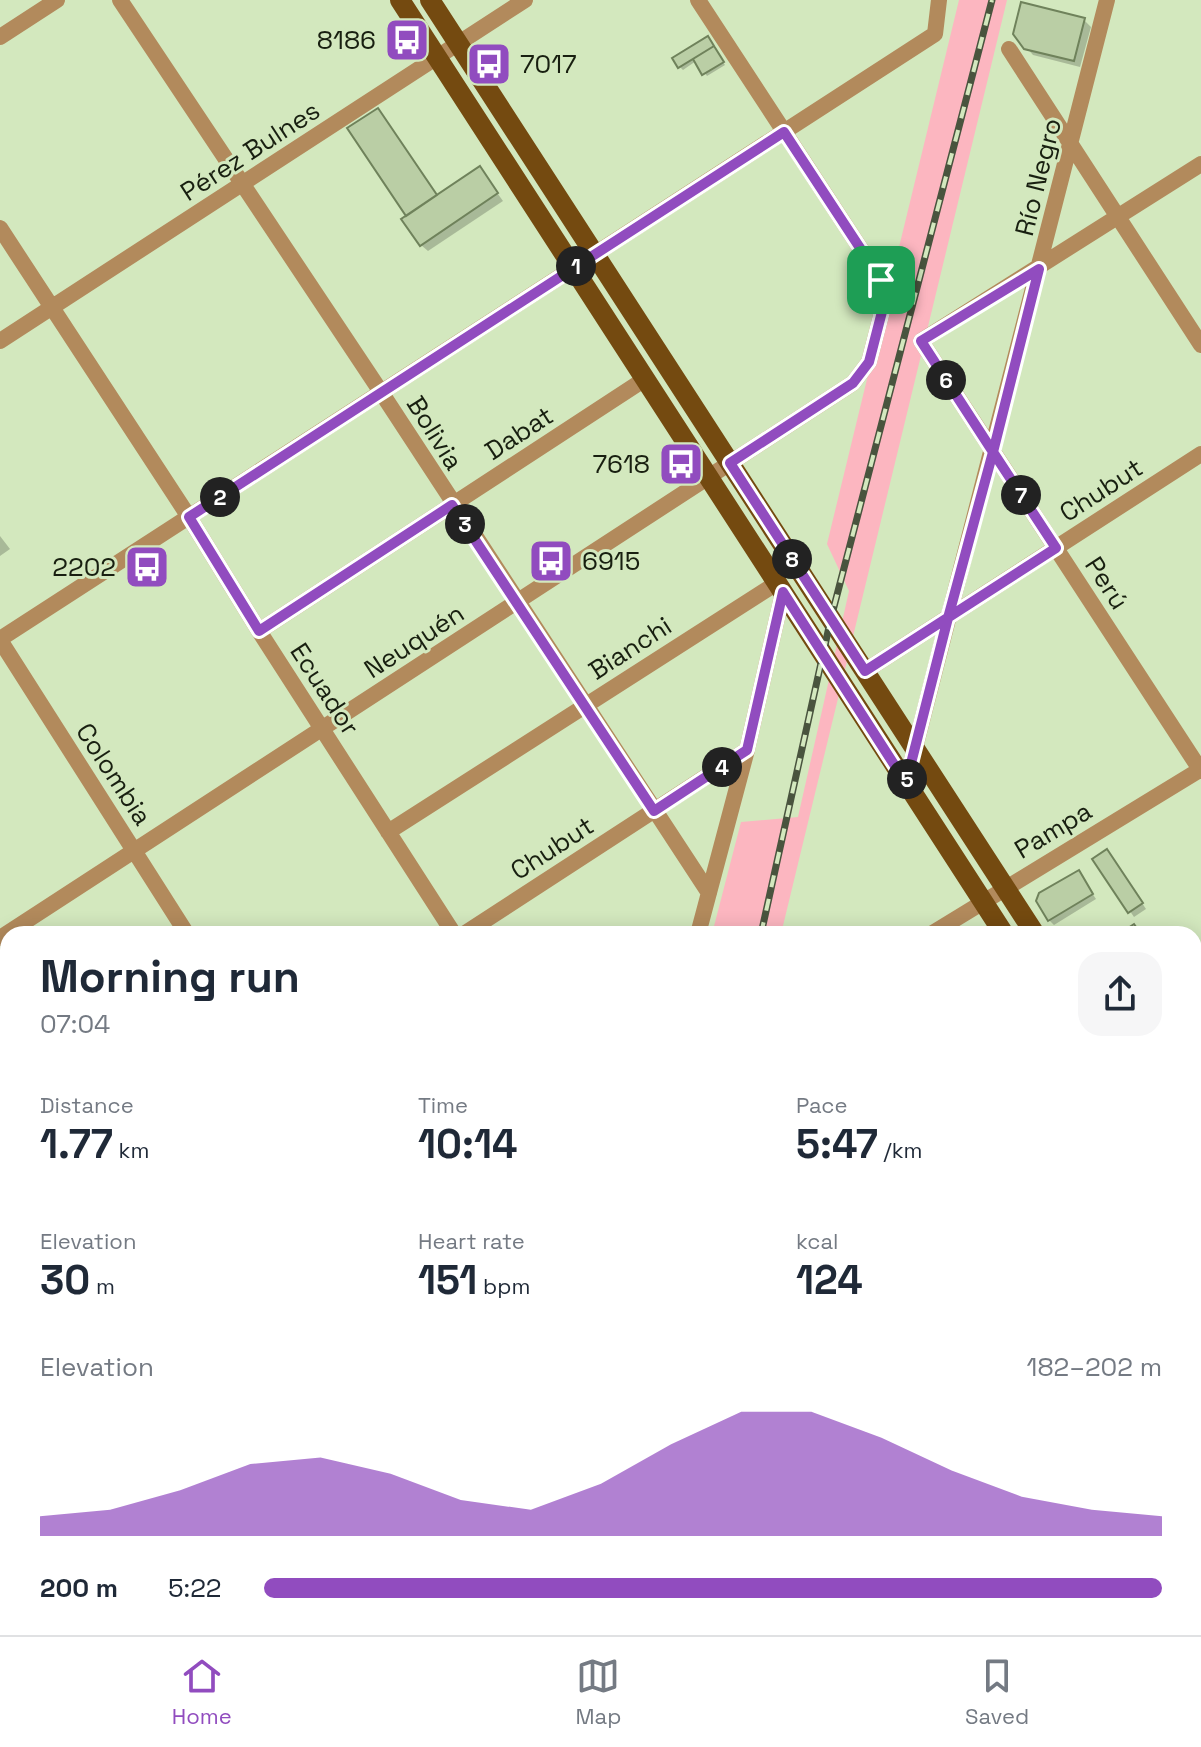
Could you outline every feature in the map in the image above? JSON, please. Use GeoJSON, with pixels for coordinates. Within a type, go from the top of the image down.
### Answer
{"type":"FeatureCollection","features":[{"type":"Feature","properties":{"kind":"main road"},"geometry":{"type":"LineString","coordinates":[[400,0],[999,926]]}},
{"type":"Feature","properties":{"kind":"main road"},"geometry":{"type":"LineString","coordinates":[[430,0],[1030,926]]}},
{"type":"Feature","properties":{"kind":"street"},"geometry":{"type":"LineString","coordinates":[[0,37],[57,0]]}},
{"type":"Feature","properties":{"kind":"street","name":"Bolivia"},"geometry":{"type":"LineString","coordinates":[[120,0],[709,893]]}},
{"type":"Feature","properties":{"kind":"street","name":"Pérez Bulnes"},"geometry":{"type":"LineString","coordinates":[[0,341],[525,0]]}},
{"type":"Feature","properties":{"kind":"street"},"geometry":{"type":"LineString","coordinates":[[698,0],[784,132]]}},
{"type":"Feature","properties":{"kind":"street"},"geometry":{"type":"LineString","coordinates":[[0,640],[935,34],[939,0]]}},
{"type":"Feature","properties":{"kind":"street","name":"Río Negro"},"geometry":{"type":"LineString","coordinates":[[906,783],[1107,0]]}},
{"type":"Feature","properties":{"kind":"street"},"geometry":{"type":"LineString","coordinates":[[1009,49],[1201,345]]}},
{"type":"Feature","properties":{"kind":"street","name":"Neuquén"},"geometry":{"type":"LineString","coordinates":[[18,926],[853,383],[869,362],[884,304],[881,280],[784,132]]}},
{"type":"Feature","properties":{"kind":"street"},"geometry":{"type":"LineString","coordinates":[[1039,269],[1201,164]]}},
{"type":"Feature","properties":{"kind":"street","name":"Ecuador"},"geometry":{"type":"LineString","coordinates":[[0,228],[189,517],[449,926]]}},
{"type":"Feature","properties":{"kind":"street","name":"Perú"},"geometry":{"type":"LineString","coordinates":[[1039,269],[921,341],[1201,770]]}},
{"type":"Feature","properties":{"kind":"street","name":"Dabat"},"geometry":{"type":"LineString","coordinates":[[259,631],[645,379]]}},
{"type":"Feature","properties":{"kind":"street","name":"Chubut"},"geometry":{"type":"LineString","coordinates":[[865,671],[1201,454]]}},
{"type":"Feature","properties":{"kind":"street"},"geometry":{"type":"LineString","coordinates":[[700,926],[747,750],[780,587]]}},
{"type":"Feature","properties":{"kind":"street","name":"Bianchi"},"geometry":{"type":"LineString","coordinates":[[388,832],[585,706],[780,587]]}},
{"type":"Feature","properties":{"kind":"street","name":"Colombia"},"geometry":{"type":"LineString","coordinates":[[0,640],[182,926]]}},
{"type":"Feature","properties":{"kind":"street","name":"Chubut"},"geometry":{"type":"LineString","coordinates":[[476,926],[747,750]]}},
{"type":"Feature","properties":{"kind":"street","name":"Pampa"},"geometry":{"type":"LineString","coordinates":[[943,926],[1201,770]]}},
{"type":"Feature","properties":{"kind":"shaded area"},"geometry":{"type":"Polygon","coordinates":[[[959,0],[1007,0],[783,926],[714,926],[741,822],[798,817],[849,591],[827,544],[959,0]]]}},
{"type":"Feature","properties":{"kind":"building"},"geometry":{"type":"Polygon","coordinates":[[[1021,2],[1085,18],[1074,61],[1024,49],[1013,34],[1021,2]]]}},
{"type":"Feature","properties":{"kind":"building"},"geometry":{"type":"Polygon","coordinates":[[[708,36],[714,46],[678,68],[672,58],[708,36]]]}},
{"type":"Feature","properties":{"kind":"building"},"geometry":{"type":"Polygon","coordinates":[[[714,46],[724,62],[702,75],[693,59],[714,46]]]}},
{"type":"Feature","properties":{"kind":"building"},"geometry":{"type":"Polygon","coordinates":[[[378,108],[437,195],[406,216],[347,128],[378,108]]]}},
{"type":"Feature","properties":{"kind":"building"},"geometry":{"type":"Polygon","coordinates":[[[480,166],[498,193],[420,246],[401,219],[480,166]]]}},
{"type":"Feature","properties":{"kind":"building"},"geometry":{"type":"Polygon","coordinates":[[[1107,849],[1143,903],[1128,913],[1092,859],[1107,849]]]}},
{"type":"Feature","properties":{"kind":"building"},"geometry":{"type":"Polygon","coordinates":[[[1079,870],[1093,894],[1048,921],[1036,901],[1039,893],[1079,870]]]}},
{"type":"Feature","properties":{"kind":"railway"},"geometry":{"type":"LineString","coordinates":[[763,926],[831,618],[992,0]]}},
{"type":"Feature","properties":{"kind":"place","name":"8186"},"geometry":{"type":"Point","coordinates":[407,40]}},
{"type":"Feature","properties":{"kind":"place","name":"7017"},"geometry":{"type":"Point","coordinates":[489,64]}},
{"type":"Feature","properties":{"kind":"place","name":"7618"},"geometry":{"type":"Point","coordinates":[681,464]}},
{"type":"Feature","properties":{"kind":"place","name":"6915"},"geometry":{"type":"Point","coordinates":[551,561]}},
{"type":"Feature","properties":{"kind":"place","name":"2202"},"geometry":{"type":"Point","coordinates":[147,567]}},
{"type":"Feature","properties":{"kind":"route"},"geometry":{"type":"LineString","coordinates":[[881,280],[784,132],[189,517],[259,631],[452,505],[654,811],[747,750],[783,592],[906,783],[948,618],[993,452],[921,341],[1039,269],[993,452],[1056,548],[948,618],[865,671],[730,463],[853,383],[869,362],[884,304],[881,280]]}}]}
